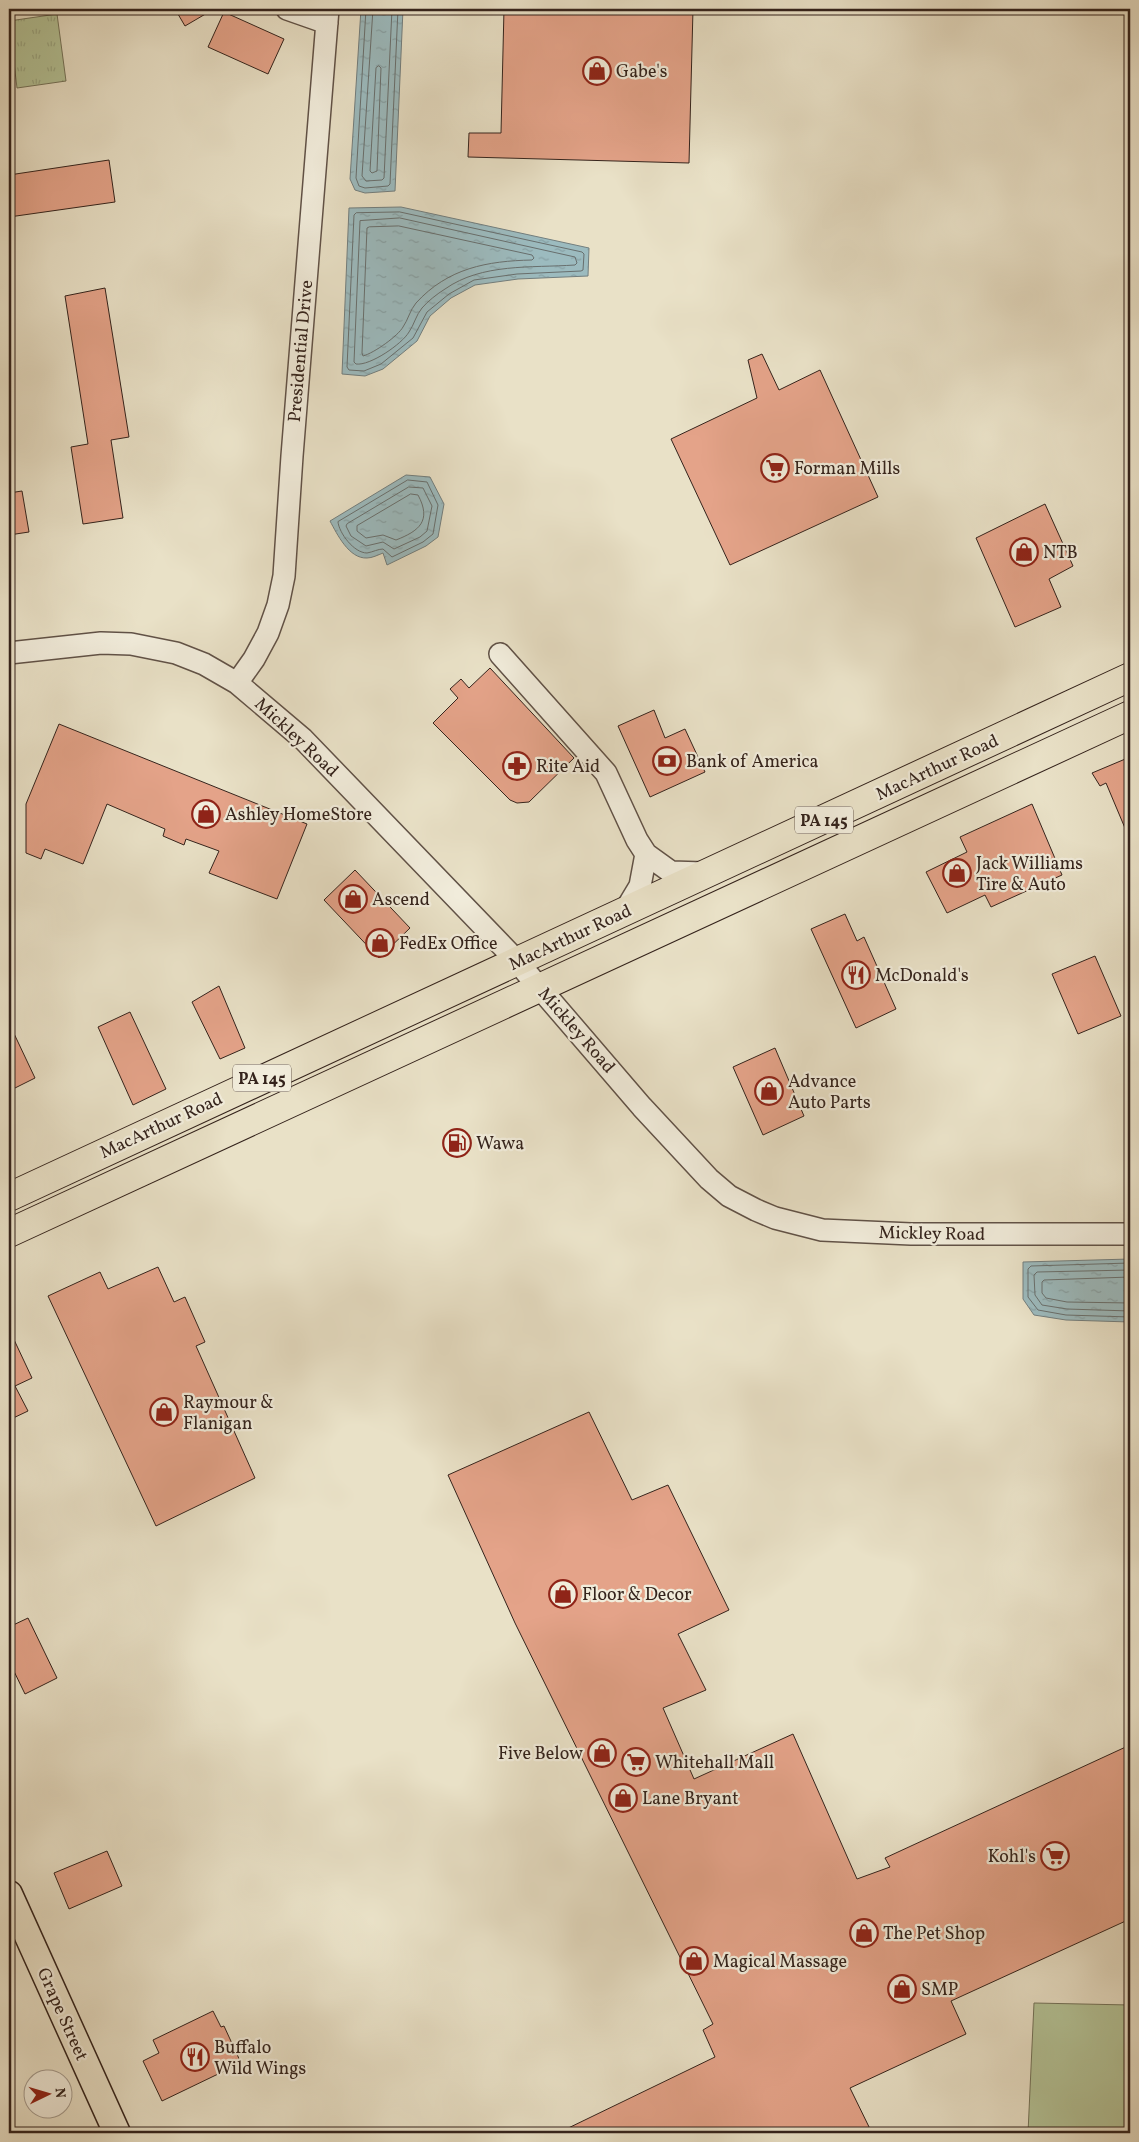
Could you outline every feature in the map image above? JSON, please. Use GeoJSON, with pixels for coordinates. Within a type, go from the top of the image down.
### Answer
{"type":"FeatureCollection","features":[{"type":"Feature","properties":{"kind":"highway","name":"MacArthur Road"},"geometry":{"type":"LineString","coordinates":[[9,1197],[1130,677]]}},
{"type":"Feature","properties":{"kind":"highway","name":"MacArthur Road"},"geometry":{"type":"LineString","coordinates":[[9,1233],[1130,715]]}},
{"type":"Feature","properties":{"kind":"main road","name":"Grape Street"},"geometry":{"type":"LineString","coordinates":[[9,1894],[118,2133]]}},
{"type":"Feature","properties":{"kind":"street"},"geometry":{"type":"LineString","coordinates":[[287,9],[327,16]]}},
{"type":"Feature","properties":{"kind":"street","name":"Presidential Drive"},"geometry":{"type":"LineString","coordinates":[[237,683],[254,659],[268,633],[278,605],[284,576],[327,16]]}},
{"type":"Feature","properties":{"kind":"street","name":"Mickley Road"},"geometry":{"type":"LineString","coordinates":[[9,653],[101,643],[131,644],[176,653],[204,664],[237,683],[304,739],[517,961],[642,1107],[709,1179],[729,1196],[775,1218],[822,1230],[892,1233],[1130,1234]]}},
{"type":"Feature","properties":{"kind":"street"},"geometry":{"type":"LineString","coordinates":[[500,654],[606,772],[637,840],[646,854],[671,872],[710,872]]}},
{"type":"Feature","properties":{"kind":"street"},"geometry":{"type":"LineString","coordinates":[[624,912],[640,886],[646,854]]}},
{"type":"Feature","properties":{"kind":"green space"},"geometry":{"type":"Polygon","coordinates":[[[57,14],[66,81],[17,88],[9,21],[57,14]]]}},
{"type":"Feature","properties":{"kind":"green space"},"geometry":{"type":"Polygon","coordinates":[[[1034,2003],[1130,2005],[1130,2133],[1028,2133],[1034,2003]]]}},
{"type":"Feature","properties":{"kind":"water"},"geometry":{"type":"Polygon","coordinates":[[[361,9],[403,9],[395,191],[365,193],[355,190],[350,179],[361,9]]]}},
{"type":"Feature","properties":{"kind":"water"},"geometry":{"type":"Polygon","coordinates":[[[401,207],[589,248],[588,276],[518,279],[475,285],[451,298],[430,316],[417,341],[383,369],[365,376],[342,374],[349,208],[401,207]]]}},
{"type":"Feature","properties":{"kind":"water"},"geometry":{"type":"Polygon","coordinates":[[[406,475],[430,477],[444,504],[438,537],[426,546],[387,565],[383,553],[367,558],[361,557],[349,550],[330,521],[406,475]]]}},
{"type":"Feature","properties":{"kind":"water"},"geometry":{"type":"Polygon","coordinates":[[[1130,1259],[1130,1322],[1066,1320],[1034,1315],[1023,1299],[1023,1262],[1130,1259]]]}},
{"type":"Feature","properties":{"kind":"building"},"geometry":{"type":"Polygon","coordinates":[[[175,9],[214,9],[185,26],[175,9]]]}},
{"type":"Feature","properties":{"kind":"building","name":"Gabe's"},"geometry":{"type":"Polygon","coordinates":[[[504,9],[693,9],[689,163],[468,157],[469,133],[501,133],[504,9]]]}},
{"type":"Feature","properties":{"kind":"building"},"geometry":{"type":"Polygon","coordinates":[[[224,12],[284,39],[268,74],[208,47],[224,12]]]}},
{"type":"Feature","properties":{"kind":"building"},"geometry":{"type":"Polygon","coordinates":[[[109,160],[115,202],[9,217],[9,175],[109,160]]]}},
{"type":"Feature","properties":{"kind":"building"},"geometry":{"type":"Polygon","coordinates":[[[105,288],[129,437],[111,440],[123,518],[83,524],[71,447],[88,444],[65,296],[105,288]]]}},
{"type":"Feature","properties":{"kind":"building","name":"Forman Mills"},"geometry":{"type":"Polygon","coordinates":[[[762,354],[779,390],[820,370],[878,497],[730,565],[671,439],[757,398],[748,360],[762,354]]]}},
{"type":"Feature","properties":{"kind":"building"},"geometry":{"type":"Polygon","coordinates":[[[22,491],[29,532],[9,535],[9,493],[22,491]]]}},
{"type":"Feature","properties":{"kind":"building","name":"NTB"},"geometry":{"type":"Polygon","coordinates":[[[1045,504],[1073,566],[1049,579],[1061,607],[1015,627],[976,538],[1045,504]]]}},
{"type":"Feature","properties":{"kind":"building","name":"Rite Aid"},"geometry":{"type":"Polygon","coordinates":[[[490,668],[574,758],[529,802],[517,803],[510,800],[433,723],[458,698],[450,689],[461,679],[469,688],[490,668]]]}},
{"type":"Feature","properties":{"kind":"building","name":"Bank of America"},"geometry":{"type":"Polygon","coordinates":[[[654,710],[665,738],[685,729],[705,772],[650,797],[618,726],[654,710]]]}},
{"type":"Feature","properties":{"kind":"building","name":"Ashley HomeStore"},"geometry":{"type":"Polygon","coordinates":[[[59,724],[307,824],[277,899],[209,873],[219,851],[186,839],[184,845],[163,836],[165,829],[107,804],[83,864],[45,849],[41,859],[26,853],[26,804],[59,724]]]}},
{"type":"Feature","properties":{"kind":"building"},"geometry":{"type":"Polygon","coordinates":[[[1130,757],[1130,840],[1106,783],[1100,786],[1092,773],[1130,757]]]}},
{"type":"Feature","properties":{"kind":"building"},"geometry":{"type":"Polygon","coordinates":[[[1032,804],[1062,875],[991,907],[985,895],[947,913],[926,872],[967,852],[960,837],[1032,804]]]}},
{"type":"Feature","properties":{"kind":"building"},"geometry":{"type":"Polygon","coordinates":[[[355,870],[410,928],[379,958],[324,900],[355,870]]]}},
{"type":"Feature","properties":{"kind":"building","name":"McDonald's"},"geometry":{"type":"Polygon","coordinates":[[[845,914],[857,941],[864,937],[896,1009],[856,1028],[811,929],[845,914]]]}},
{"type":"Feature","properties":{"kind":"building"},"geometry":{"type":"Polygon","coordinates":[[[1095,956],[1121,1016],[1078,1034],[1052,974],[1095,956]]]}},
{"type":"Feature","properties":{"kind":"building"},"geometry":{"type":"Polygon","coordinates":[[[219,986],[245,1048],[220,1059],[192,1002],[219,986]]]}},
{"type":"Feature","properties":{"kind":"building"},"geometry":{"type":"Polygon","coordinates":[[[130,1012],[166,1089],[133,1105],[98,1027],[130,1012]]]}},
{"type":"Feature","properties":{"kind":"building"},"geometry":{"type":"Polygon","coordinates":[[[9,1023],[35,1078],[9,1091],[9,1023]]]}},
{"type":"Feature","properties":{"kind":"building","name":"Advance Auto Parts"},"geometry":{"type":"Polygon","coordinates":[[[775,1048],[804,1116],[763,1135],[733,1067],[775,1048]]]}},
{"type":"Feature","properties":{"kind":"building","name":"Raymour & Flanigan"},"geometry":{"type":"Polygon","coordinates":[[[158,1267],[174,1302],[185,1297],[205,1342],[196,1346],[255,1478],[156,1526],[48,1296],[100,1272],[108,1289],[158,1267]]]}},
{"type":"Feature","properties":{"kind":"building"},"geometry":{"type":"Polygon","coordinates":[[[9,1329],[32,1378],[15,1386],[28,1411],[9,1420],[9,1329]]]}},
{"type":"Feature","properties":{"kind":"building","name":"Whitehall Mall"},"geometry":{"type":"Polygon","coordinates":[[[589,1412],[632,1500],[668,1485],[729,1610],[678,1634],[706,1690],[663,1708],[694,1779],[793,1734],[857,1879],[890,1867],[885,1858],[1130,1745],[1130,1919],[951,2001],[966,2034],[850,2088],[872,2133],[558,2133],[715,2057],[703,2030],[713,2024],[515,1623],[448,1475],[589,1412]]]}},
{"type":"Feature","properties":{"kind":"building"},"geometry":{"type":"Polygon","coordinates":[[[28,1618],[57,1678],[25,1694],[9,1661],[9,1627],[28,1618]]]}},
{"type":"Feature","properties":{"kind":"building"},"geometry":{"type":"Polygon","coordinates":[[[107,1851],[122,1886],[69,1909],[54,1873],[107,1851]]]}},
{"type":"Feature","properties":{"kind":"building","name":"Buffalo Wild Wings"},"geometry":{"type":"Polygon","coordinates":[[[213,2011],[221,2027],[224,2026],[241,2063],[162,2101],[143,2061],[159,2053],[153,2040],[213,2011]]]}},
{"type":"Feature","properties":{"kind":"place","name":"Gabe's"},"geometry":{"type":"Point","coordinates":[597,71]}},
{"type":"Feature","properties":{"kind":"place","name":"Forman Mills"},"geometry":{"type":"Point","coordinates":[775,468]}},
{"type":"Feature","properties":{"kind":"place","name":"NTB"},"geometry":{"type":"Point","coordinates":[1024,552]}},
{"type":"Feature","properties":{"kind":"place","name":"Bank of America"},"geometry":{"type":"Point","coordinates":[667,761]}},
{"type":"Feature","properties":{"kind":"place","name":"Rite Aid"},"geometry":{"type":"Point","coordinates":[517,766]}},
{"type":"Feature","properties":{"kind":"place","name":"Ashley HomeStore"},"geometry":{"type":"Point","coordinates":[206,814]}},
{"type":"Feature","properties":{"kind":"place","name":"Jack Williams Tire & Auto"},"geometry":{"type":"Point","coordinates":[957,873]}},
{"type":"Feature","properties":{"kind":"place","name":"Ascend"},"geometry":{"type":"Point","coordinates":[353,899]}},
{"type":"Feature","properties":{"kind":"place","name":"FedEx Office"},"geometry":{"type":"Point","coordinates":[380,943]}},
{"type":"Feature","properties":{"kind":"place","name":"McDonald's"},"geometry":{"type":"Point","coordinates":[856,975]}},
{"type":"Feature","properties":{"kind":"place","name":"Advance Auto Parts"},"geometry":{"type":"Point","coordinates":[769,1091]}},
{"type":"Feature","properties":{"kind":"place","name":"Wawa"},"geometry":{"type":"Point","coordinates":[457,1143]}},
{"type":"Feature","properties":{"kind":"place","name":"Raymour & Flanigan"},"geometry":{"type":"Point","coordinates":[164,1412]}},
{"type":"Feature","properties":{"kind":"place","name":"Floor & Decor"},"geometry":{"type":"Point","coordinates":[563,1594]}},
{"type":"Feature","properties":{"kind":"place","name":"Five Below"},"geometry":{"type":"Point","coordinates":[602,1753]}},
{"type":"Feature","properties":{"kind":"place","name":"Whitehall Mall"},"geometry":{"type":"Point","coordinates":[636,1762]}},
{"type":"Feature","properties":{"kind":"place","name":"Lane Bryant"},"geometry":{"type":"Point","coordinates":[623,1798]}},
{"type":"Feature","properties":{"kind":"place","name":"Kohl's"},"geometry":{"type":"Point","coordinates":[1055,1856]}},
{"type":"Feature","properties":{"kind":"place","name":"The Pet Shop"},"geometry":{"type":"Point","coordinates":[864,1933]}},
{"type":"Feature","properties":{"kind":"place","name":"Magical Massage"},"geometry":{"type":"Point","coordinates":[694,1961]}},
{"type":"Feature","properties":{"kind":"place","name":"SMP"},"geometry":{"type":"Point","coordinates":[902,1989]}},
{"type":"Feature","properties":{"kind":"place","name":"Buffalo Wild Wings"},"geometry":{"type":"Point","coordinates":[195,2057]}}]}
